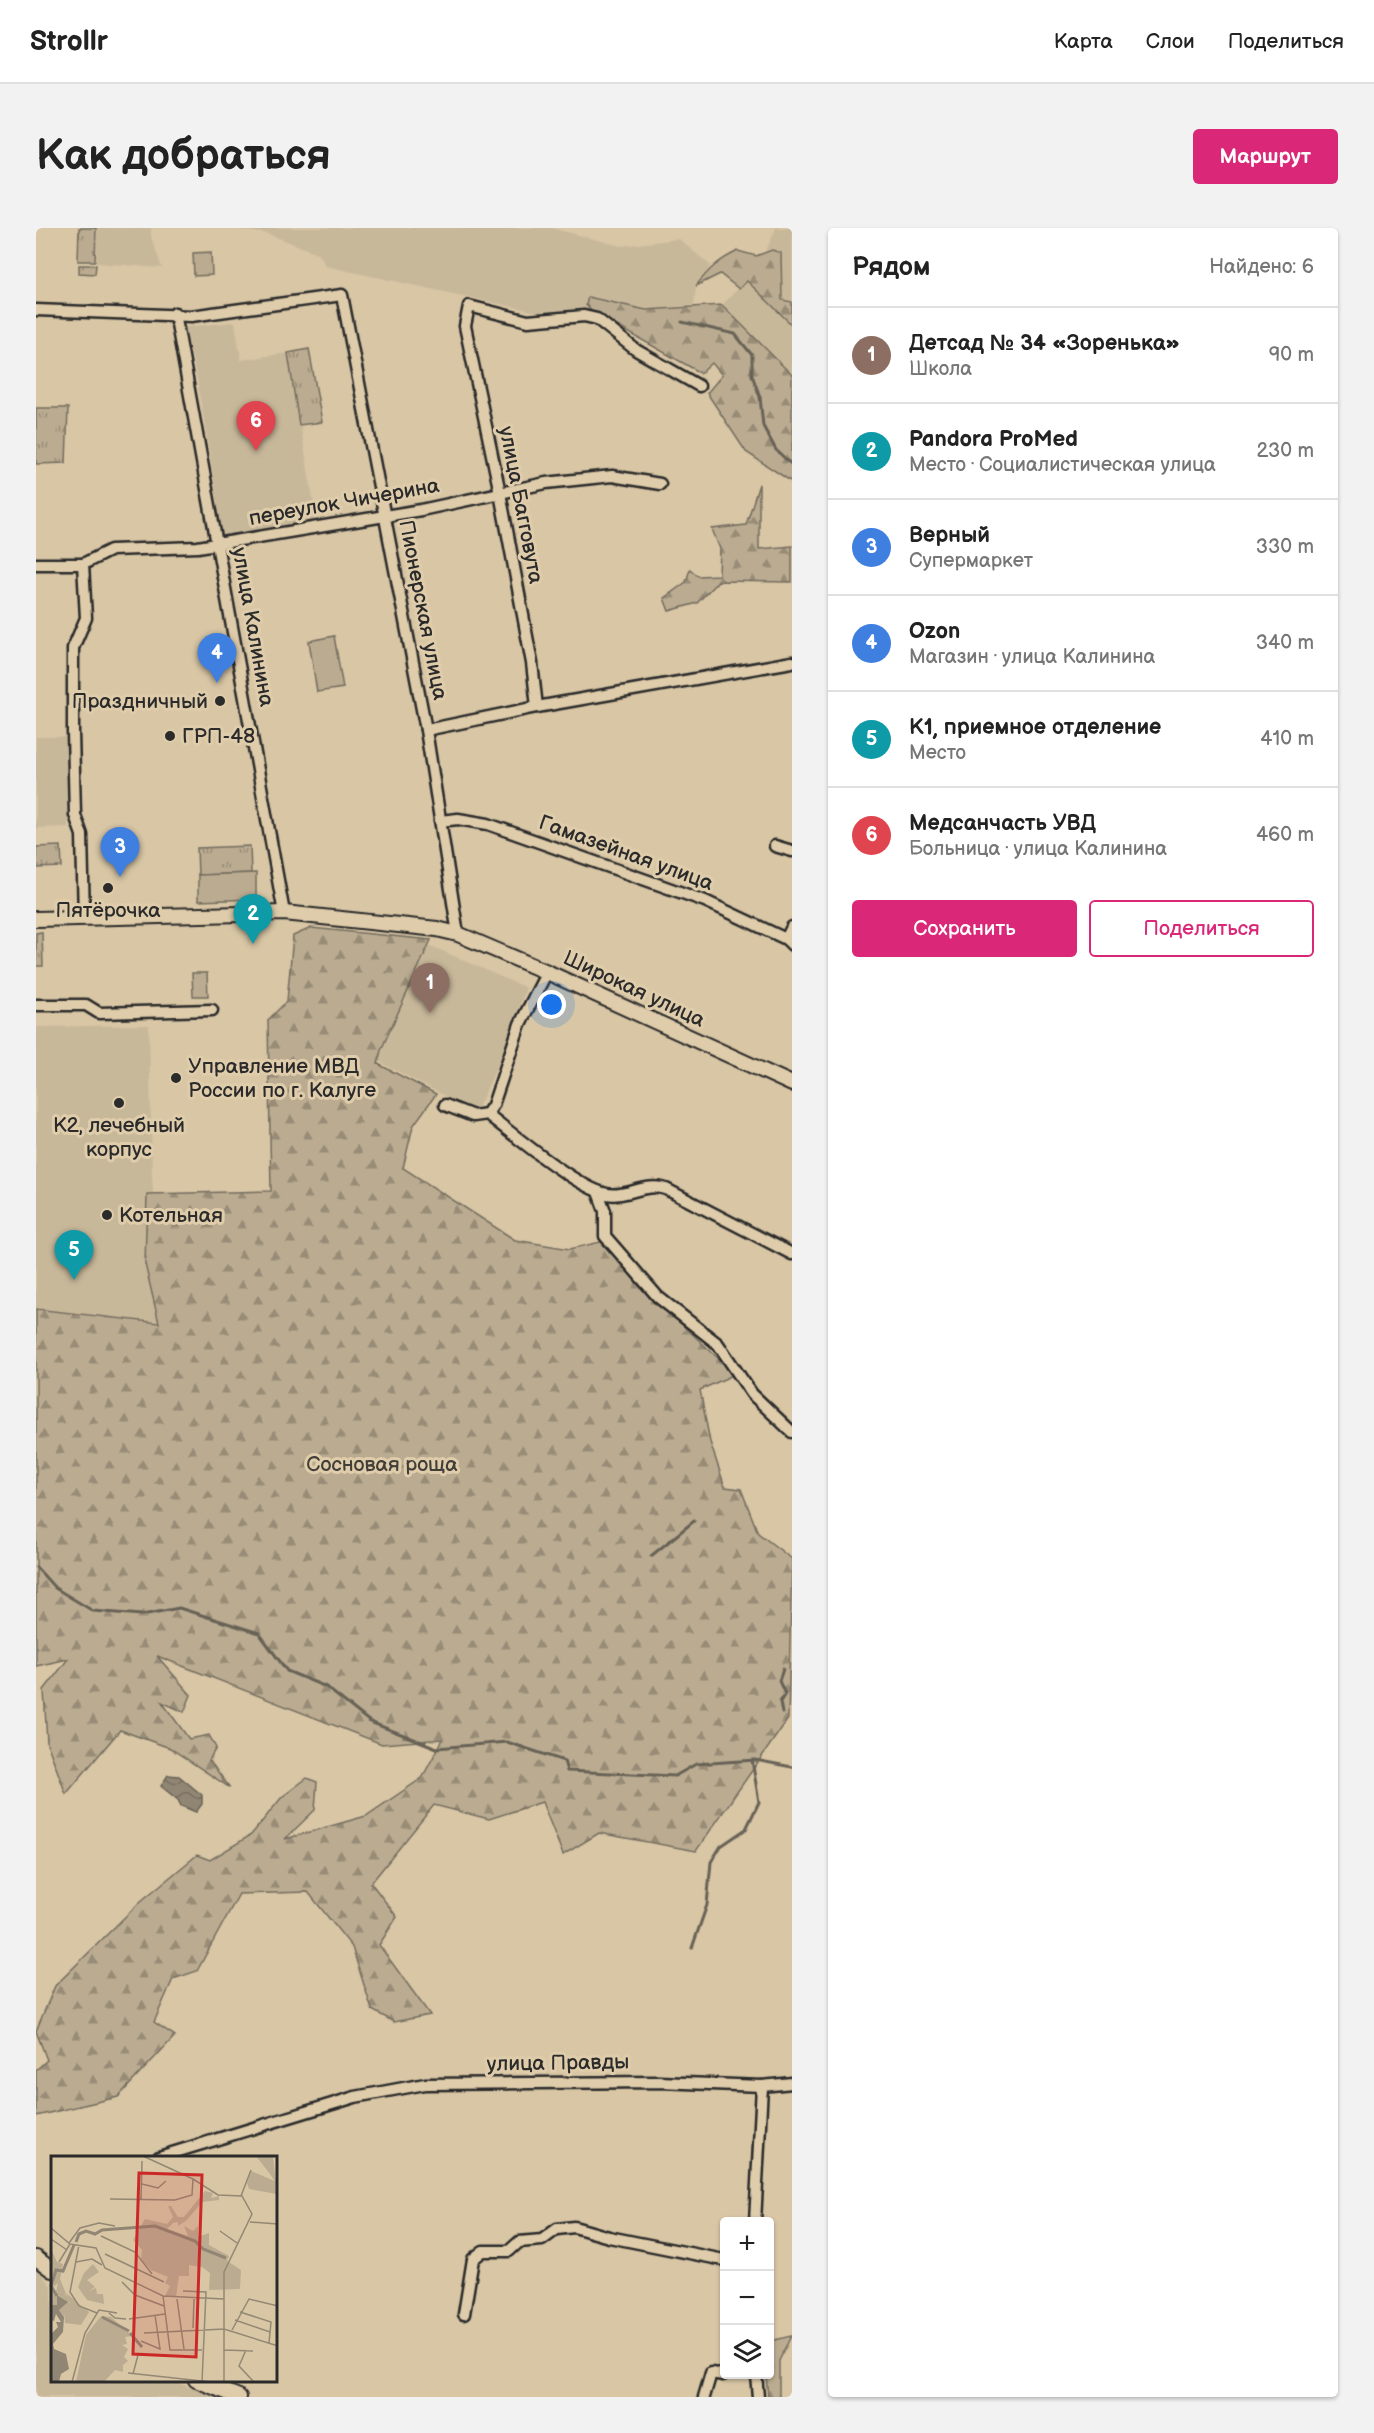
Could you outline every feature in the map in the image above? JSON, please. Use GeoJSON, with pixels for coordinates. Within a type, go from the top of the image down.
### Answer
{"type":"FeatureCollection","features":[{"type":"Feature","properties":{"kind":"street","name":"Пионерская улица"},"geometry":{"type":"LineString","coordinates":[[175,313],[191,316],[342,295],[426,730],[458,934]]}},
{"type":"Feature","properties":{"kind":"street","name":"улица Багговута"},"geometry":{"type":"LineString","coordinates":[[537,707],[532,663],[500,493],[465,326],[469,306],[528,321],[584,316],[597,319],[636,350],[699,386]]}},
{"type":"Feature","properties":{"kind":"street"},"geometry":{"type":"LineString","coordinates":[[36,310],[175,313]]}},
{"type":"Feature","properties":{"kind":"street","name":"улица Калинина"},"geometry":{"type":"LineString","coordinates":[[175,313],[284,913]]}},
{"type":"Feature","properties":{"kind":"street","name":"переулок Чичерина"},"geometry":{"type":"LineString","coordinates":[[36,564],[83,564],[111,550],[198,547],[218,544],[385,516],[546,483],[612,476],[660,484]]}},
{"type":"Feature","properties":{"kind":"street"},"geometry":{"type":"LineString","coordinates":[[83,564],[86,618],[73,648],[73,711],[75,815],[82,835],[84,918]]}},
{"type":"Feature","properties":{"kind":"street"},"geometry":{"type":"LineString","coordinates":[[426,730],[537,707],[792,662]]}},
{"type":"Feature","properties":{"kind":"street","name":"Гамазейная улица"},"geometry":{"type":"LineString","coordinates":[[440,821],[458,819],[488,824],[705,901],[789,942]]}},
{"type":"Feature","properties":{"kind":"street"},"geometry":{"type":"LineString","coordinates":[[775,846],[792,851]]}},
{"type":"Feature","properties":{"kind":"street","name":"Широкая улица"},"geometry":{"type":"LineString","coordinates":[[36,919],[284,913],[458,934],[792,1084]]}},
{"type":"Feature","properties":{"kind":"street"},"geometry":{"type":"LineString","coordinates":[[789,942],[792,927]]}},
{"type":"Feature","properties":{"kind":"street"},"geometry":{"type":"LineString","coordinates":[[487,1114],[493,1105],[520,1024],[546,972]]}},
{"type":"Feature","properties":{"kind":"street"},"geometry":{"type":"LineString","coordinates":[[36,1005],[86,1005],[99,1013],[212,1010]]}},
{"type":"Feature","properties":{"kind":"street"},"geometry":{"type":"LineString","coordinates":[[445,1105],[473,1116],[487,1114],[544,1158],[598,1192],[610,1195],[657,1186],[792,1254]]}},
{"type":"Feature","properties":{"kind":"street"},"geometry":{"type":"LineString","coordinates":[[598,1192],[605,1211],[605,1236],[658,1297],[718,1344],[752,1394],[792,1432]]}},
{"type":"Feature","properties":{"kind":"street","name":"улица Правды"},"geometry":{"type":"LineString","coordinates":[[162,2156],[355,2097],[425,2084],[659,2082],[762,2086],[792,2083]]}},
{"type":"Feature","properties":{"kind":"street"},"geometry":{"type":"LineString","coordinates":[[756,2217],[762,2086]]}},
{"type":"Feature","properties":{"kind":"street"},"geometry":{"type":"LineString","coordinates":[[464,2314],[473,2259],[483,2251],[509,2252],[519,2242],[542,2240],[557,2229],[574,2227],[609,2237],[720,2259]]}},
{"type":"Feature","properties":{"kind":"street"},"geometry":{"type":"LineString","coordinates":[[36,2258],[51,2269]]}},
{"type":"Feature","properties":{"kind":"street"},"geometry":{"type":"LineString","coordinates":[[704,2397],[711,2373],[720,2374]]}},
{"type":"Feature","properties":{"kind":"street"},"geometry":{"type":"LineString","coordinates":[[756,2379],[758,2397]]}},
{"type":"Feature","properties":{"kind":"street"},"geometry":{"type":"LineString","coordinates":[[201,2382],[239,2397]]}},
{"type":"Feature","properties":{"kind":"shaded area"},"geometry":{"type":"Polygon","coordinates":[[[97,228],[151,228],[151,237],[162,268],[96,263],[97,228]]]}},
{"type":"Feature","properties":{"kind":"shaded area"},"geometry":{"type":"Polygon","coordinates":[[[231,228],[551,228],[621,246],[679,239],[711,266],[696,286],[694,305],[646,310],[588,297],[586,305],[592,312],[551,315],[325,266],[322,258],[315,252],[268,234],[231,228]]]}},
{"type":"Feature","properties":{"kind":"shaded area"},"geometry":{"type":"Polygon","coordinates":[[[776,228],[792,228],[792,375],[722,305],[758,269],[776,228]]]}},
{"type":"Feature","properties":{"kind":"shaded area"},"geometry":{"type":"Polygon","coordinates":[[[235,322],[241,360],[288,353],[317,522],[223,535],[197,379],[185,327],[235,322]]]}},
{"type":"Feature","properties":{"kind":"shaded area"},"geometry":{"type":"Polygon","coordinates":[[[36,737],[66,737],[68,827],[36,828],[36,737]]]}},
{"type":"Feature","properties":{"kind":"shaded area"},"geometry":{"type":"Polygon","coordinates":[[[422,942],[526,988],[505,1049],[476,1112],[335,1039],[422,942]]]}},
{"type":"Feature","properties":{"kind":"shaded area"},"geometry":{"type":"Polygon","coordinates":[[[149,1025],[152,1175],[161,1331],[36,1320],[36,1027],[149,1025]]]}},
{"type":"Feature","properties":{"kind":"shaded area"},"geometry":{"type":"Polygon","coordinates":[[[36,2268],[51,2286],[51,2382],[176,2382],[215,2397],[36,2397],[36,2268]]]}},
{"type":"Feature","properties":{"kind":"green space"},"geometry":{"type":"Polygon","coordinates":[[[79,228],[96,228],[95,261],[78,261],[79,228]]]}},
{"type":"Feature","properties":{"kind":"green space"},"geometry":{"type":"Polygon","coordinates":[[[772,250],[781,253],[782,300],[792,302],[792,325],[747,281],[739,289],[720,274],[696,286],[715,266],[738,251],[756,256],[772,250]]]}},
{"type":"Feature","properties":{"kind":"green space"},"geometry":{"type":"Polygon","coordinates":[[[211,252],[212,275],[194,276],[193,253],[211,252]]]}},
{"type":"Feature","properties":{"kind":"green space"},"geometry":{"type":"Polygon","coordinates":[[[79,265],[96,265],[95,274],[79,273],[79,265]]]}},
{"type":"Feature","properties":{"kind":"green space"},"geometry":{"type":"Polygon","coordinates":[[[588,297],[646,310],[722,305],[792,375],[792,482],[746,452],[707,393],[722,375],[712,363],[701,373],[592,312],[586,305],[588,297]]]}},
{"type":"Feature","properties":{"kind":"green space"},"geometry":{"type":"Polygon","coordinates":[[[309,349],[322,422],[299,425],[288,353],[309,349]]]}},
{"type":"Feature","properties":{"kind":"green space"},"geometry":{"type":"Polygon","coordinates":[[[36,408],[68,408],[66,463],[36,464],[36,408]]]}},
{"type":"Feature","properties":{"kind":"green space"},"geometry":{"type":"Polygon","coordinates":[[[759,484],[759,549],[792,546],[792,582],[718,581],[697,603],[669,611],[664,598],[686,582],[690,569],[698,576],[719,575],[720,549],[712,529],[746,525],[759,484]]]}},
{"type":"Feature","properties":{"kind":"green space"},"geometry":{"type":"Polygon","coordinates":[[[334,636],[343,688],[317,692],[309,641],[334,636]]]}},
{"type":"Feature","properties":{"kind":"green space"},"geometry":{"type":"Polygon","coordinates":[[[61,846],[62,867],[36,868],[36,847],[61,846]]]}},
{"type":"Feature","properties":{"kind":"green space"},"geometry":{"type":"Polygon","coordinates":[[[250,846],[251,873],[198,875],[197,848],[250,846]]]}},
{"type":"Feature","properties":{"kind":"green space"},"geometry":{"type":"Polygon","coordinates":[[[256,873],[256,899],[198,901],[198,875],[256,873]]]}},
{"type":"Feature","properties":{"kind":"green space","name":"Сосновая роща"},"geometry":{"type":"Polygon","coordinates":[[[311,928],[431,940],[381,1050],[378,1064],[436,1094],[413,1126],[403,1168],[515,1240],[570,1249],[605,1241],[657,1301],[735,1374],[700,1390],[710,1442],[725,1487],[741,1489],[758,1533],[792,1559],[788,1719],[696,1851],[599,1833],[563,1855],[542,1802],[489,1819],[434,1805],[371,1883],[397,1917],[379,1945],[430,2015],[394,2022],[372,2010],[352,1947],[308,1892],[239,1894],[197,1971],[173,1979],[154,2022],[175,2036],[118,2097],[36,2116],[36,2070],[47,2060],[36,2031],[55,1986],[141,1901],[197,1855],[210,1860],[251,1835],[282,1797],[307,1778],[317,1782],[315,1810],[285,1839],[366,1816],[422,1778],[443,1739],[382,1744],[157,1656],[191,1695],[184,1712],[162,1702],[189,1739],[209,1735],[216,1748],[209,1760],[230,1788],[170,1748],[120,1730],[66,1794],[47,1743],[44,1690],[68,1659],[36,1666],[36,1309],[159,1323],[145,1264],[147,1194],[271,1191],[268,1020],[287,1001],[293,936],[311,928]]]}},
{"type":"Feature","properties":{"kind":"green space"},"geometry":{"type":"Polygon","coordinates":[[[42,932],[43,966],[36,966],[36,933],[42,932]]]}},
{"type":"Feature","properties":{"kind":"green space"},"geometry":{"type":"Polygon","coordinates":[[[192,973],[207,973],[208,996],[193,996],[192,973]]]}},
{"type":"Feature","properties":{"kind":"green space"},"geometry":{"type":"Polygon","coordinates":[[[791,2336],[779,2361],[779,2397],[768,2397],[766,2379],[774,2379],[774,2340],[791,2336]]]}},
{"type":"Feature","properties":{"kind":"water"},"geometry":{"type":"Polygon","coordinates":[[[168,1775],[179,1776],[202,1795],[202,1804],[196,1812],[181,1806],[178,1800],[161,1786],[168,1775]]]}},
{"type":"Feature","properties":{"kind":"waterway"},"geometry":{"type":"LineString","coordinates":[[682,322],[735,334],[752,355],[752,375],[760,397],[763,426],[776,450],[792,465]]}},
{"type":"Feature","properties":{"kind":"waterway"},"geometry":{"type":"LineString","coordinates":[[651,1556],[694,1521]]}},
{"type":"Feature","properties":{"kind":"waterway"},"geometry":{"type":"LineString","coordinates":[[36,1567],[55,1588],[93,1611],[142,1615],[179,1608],[259,1633],[287,1671],[326,1687],[370,1722],[437,1748],[507,1742],[564,1761],[567,1771],[675,1776],[696,1764],[755,1760],[792,1767]]}},
{"type":"Feature","properties":{"kind":"waterway"},"geometry":{"type":"LineString","coordinates":[[782,1713],[780,1702],[785,1694],[779,1681],[783,1669]]}},
{"type":"Feature","properties":{"kind":"waterway"},"geometry":{"type":"LineString","coordinates":[[692,1948],[707,1905],[711,1862],[721,1846],[746,1829],[759,1802],[752,1760]]}},
{"type":"Feature","properties":{"kind":"place","name":"Медсанчасть УВД"},"geometry":{"type":"Point","coordinates":[256,451]}},
{"type":"Feature","properties":{"kind":"place","name":"Ozon"},"geometry":{"type":"Point","coordinates":[217,683]}},
{"type":"Feature","properties":{"kind":"place","name":"Праздничный"},"geometry":{"type":"Point","coordinates":[220,701]}},
{"type":"Feature","properties":{"kind":"place","name":"ГРП-48"},"geometry":{"type":"Point","coordinates":[170,736]}},
{"type":"Feature","properties":{"kind":"place","name":"Верный"},"geometry":{"type":"Point","coordinates":[120,877]}},
{"type":"Feature","properties":{"kind":"place","name":"Пятёрочка"},"geometry":{"type":"Point","coordinates":[108,888]}},
{"type":"Feature","properties":{"kind":"place","name":"Pandora ProMed"},"geometry":{"type":"Point","coordinates":[253,944]}},
{"type":"Feature","properties":{"kind":"place","name":"Детсад № 34 «Зоренька»"},"geometry":{"type":"Point","coordinates":[430,1013]}},
{"type":"Feature","properties":{"kind":"place","name":"Управление МВД России по г. Калуге"},"geometry":{"type":"Point","coordinates":[176,1078]}},
{"type":"Feature","properties":{"kind":"place","name":"К2, лечебный корпус"},"geometry":{"type":"Point","coordinates":[119,1103]}},
{"type":"Feature","properties":{"kind":"place","name":"Котельная"},"geometry":{"type":"Point","coordinates":[107,1215]}},
{"type":"Feature","properties":{"kind":"place","name":"К1, приемное отделение"},"geometry":{"type":"Point","coordinates":[74,1280]}}]}
